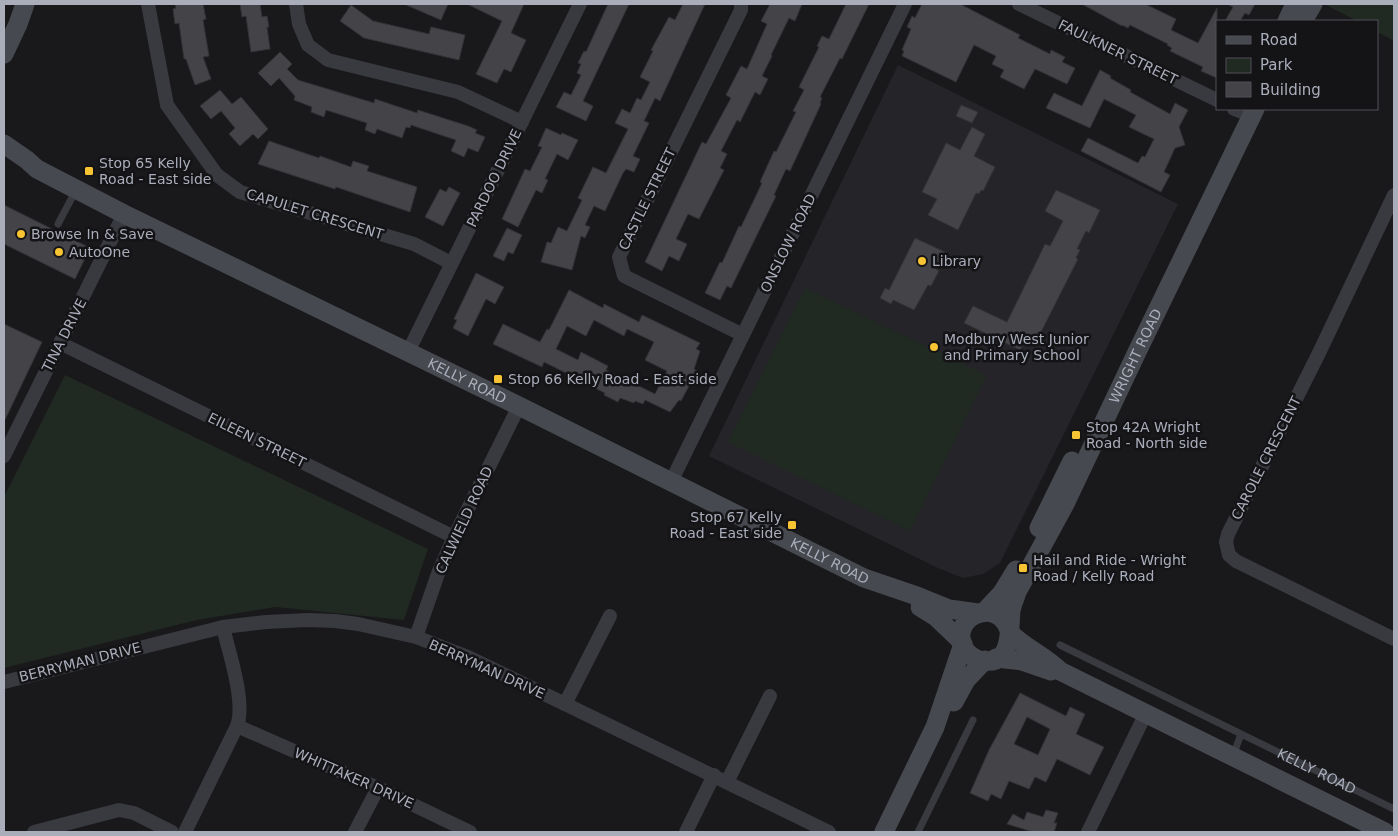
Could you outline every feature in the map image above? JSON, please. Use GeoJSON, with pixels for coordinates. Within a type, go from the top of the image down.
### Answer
{"type":"FeatureCollection","features":[{"type":"Feature","properties":{"kind":"street"},"geometry":{"type":"LineString","coordinates":[[4,36],[23,4]]}},
{"type":"Feature","properties":{"kind":"street"},"geometry":{"type":"LineString","coordinates":[[4,54],[18,24],[23,4]]}},
{"type":"Feature","properties":{"kind":"street","name":"CAPULET CRESCENT"},"geometry":{"type":"LineString","coordinates":[[148,4],[167,105],[217,175],[240,192],[414,244],[451,264]]}},
{"type":"Feature","properties":{"kind":"street"},"geometry":{"type":"LineString","coordinates":[[296,4],[299,24],[308,45],[328,60],[458,92],[522,122]]}},
{"type":"Feature","properties":{"kind":"street","name":"PARDOO DRIVE"},"geometry":{"type":"LineString","coordinates":[[408,352],[580,4]]}},
{"type":"Feature","properties":{"kind":"street","name":"CASTLE STREET"},"geometry":{"type":"LineString","coordinates":[[741,4],[741,10],[619,257],[624,276],[743,335]]}},
{"type":"Feature","properties":{"kind":"street","name":"ONSLOW ROAD"},"geometry":{"type":"LineString","coordinates":[[671,482],[905,4]]}},
{"type":"Feature","properties":{"kind":"street","name":"FAULKNER STREET"},"geometry":{"type":"LineString","coordinates":[[1019,4],[1216,100]]}},
{"type":"Feature","properties":{"kind":"street"},"geometry":{"type":"LineString","coordinates":[[1287,20],[1295,4]]}},
{"type":"Feature","properties":{"kind":"street"},"geometry":{"type":"LineString","coordinates":[[1304,20],[1313,4]]}},
{"type":"Feature","properties":{"kind":"street","name":"WRIGHT ROAD"},"geometry":{"type":"LineString","coordinates":[[981,612],[1007,585],[1038,529],[1244,110]]}},
{"type":"Feature","properties":{"kind":"street","name":"WRIGHT ROAD"},"geometry":{"type":"LineString","coordinates":[[1010,632],[1012,604],[1017,592],[1066,504],[1137,352],[1244,110]]}},
{"type":"Feature","properties":{"kind":"street","name":"KELLY ROAD"},"geometry":{"type":"LineString","coordinates":[[4,144],[37,169],[76,190],[864,578],[917,596],[949,610],[981,612]]}},
{"type":"Feature","properties":{"kind":"street","name":"KELLY ROAD"},"geometry":{"type":"LineString","coordinates":[[4,158],[25,167],[37,169]]}},
{"type":"Feature","properties":{"kind":"street","name":"CAROLE CRESCENT"},"geometry":{"type":"LineString","coordinates":[[1394,195],[1319,353],[1228,534],[1226,542],[1229,555],[1236,561],[1394,639]]}},
{"type":"Feature","properties":{"kind":"street","name":"TINA DRIVE"},"geometry":{"type":"LineString","coordinates":[[4,456],[124,214]]}},
{"type":"Feature","properties":{"kind":"street","name":"EILEEN STREET"},"geometry":{"type":"LineString","coordinates":[[60,342],[454,537]]}},
{"type":"Feature","properties":{"kind":"street","name":"CALWIELD ROAD"},"geometry":{"type":"LineString","coordinates":[[416,638],[454,537],[518,406]]}},
{"type":"Feature","properties":{"kind":"street","name":"KELLY ROAD"},"geometry":{"type":"LineString","coordinates":[[900,591],[914,603],[936,617],[963,643]]}},
{"type":"Feature","properties":{"kind":"street"},"geometry":{"type":"LineString","coordinates":[[884,832],[935,727],[963,643],[962,633],[964,625],[970,618],[981,612],[992,612],[1000,616],[1006,622],[1010,632],[1007,648],[966,680],[950,708],[935,727]]}},
{"type":"Feature","properties":{"kind":"street"},"geometry":{"type":"LineString","coordinates":[[565,704],[610,616]]}},
{"type":"Feature","properties":{"kind":"street","name":"BERRYMAN DRIVE"},"geometry":{"type":"LineString","coordinates":[[4,682],[223,627],[287,620],[335,621],[384,629],[416,638],[468,657],[829,832]]}},
{"type":"Feature","properties":{"kind":"street"},"geometry":{"type":"LineString","coordinates":[[184,832],[240,717],[240,703],[223,627]]}},
{"type":"Feature","properties":{"kind":"street","name":"KELLY ROAD"},"geometry":{"type":"LineString","coordinates":[[1010,632],[1022,644],[1060,671],[1385,832]]}},
{"type":"Feature","properties":{"kind":"street"},"geometry":{"type":"LineString","coordinates":[[963,643],[972,656],[991,659]]}},
{"type":"Feature","properties":{"kind":"street","name":"KELLY ROAD"},"geometry":{"type":"LineString","coordinates":[[991,659],[1022,661],[1046,670],[1060,671]]}},
{"type":"Feature","properties":{"kind":"street"},"geometry":{"type":"LineString","coordinates":[[727,782],[770,696]]}},
{"type":"Feature","properties":{"kind":"street"},"geometry":{"type":"LineString","coordinates":[[1088,832],[1146,713]]}},
{"type":"Feature","properties":{"kind":"street","name":"WHITTAKER DRIVE"},"geometry":{"type":"LineString","coordinates":[[237,726],[378,788],[470,832]]}},
{"type":"Feature","properties":{"kind":"street"},"geometry":{"type":"LineString","coordinates":[[686,832],[714,775]]}},
{"type":"Feature","properties":{"kind":"street"},"geometry":{"type":"LineString","coordinates":[[355,832],[378,788]]}},
{"type":"Feature","properties":{"kind":"street"},"geometry":{"type":"LineString","coordinates":[[34,832],[120,810],[134,813],[172,832]]}},
{"type":"Feature","properties":{"kind":"lane"},"geometry":{"type":"LineString","coordinates":[[58,224],[76,190]]}},
{"type":"Feature","properties":{"kind":"lane","name":"KELLY ROAD"},"geometry":{"type":"LineString","coordinates":[[1060,645],[1394,809]]}},
{"type":"Feature","properties":{"kind":"lane"},"geometry":{"type":"LineString","coordinates":[[918,832],[973,720]]}},
{"type":"Feature","properties":{"kind":"lane"},"geometry":{"type":"LineString","coordinates":[[1233,756],[1241,734]]}},
{"type":"Feature","properties":{"kind":"shaded area","name":"Modbury West Junior and Primary School"},"geometry":{"type":"Polygon","coordinates":[[[898,65],[1178,204],[1000,563],[983,574],[963,578],[938,568],[709,456],[898,65]]]}},
{"type":"Feature","properties":{"kind":"green space"},"geometry":{"type":"Polygon","coordinates":[[[1324,4],[1394,4],[1394,41],[1378,33],[1378,20],[1355,20],[1324,4]]]}},
{"type":"Feature","properties":{"kind":"green space"},"geometry":{"type":"Polygon","coordinates":[[[805,288],[987,375],[910,531],[728,442],[805,288]]]}},
{"type":"Feature","properties":{"kind":"green space"},"geometry":{"type":"Polygon","coordinates":[[[65,375],[428,549],[404,620],[275,607],[197,620],[4,668],[4,497],[65,375]]]}},
{"type":"Feature","properties":{"kind":"building"},"geometry":{"type":"Polygon","coordinates":[[[175,4],[203,4],[206,19],[203,20],[209,56],[203,57],[211,79],[195,85],[186,59],[184,59],[179,23],[175,24],[173,9],[176,8],[175,4]]]}},
{"type":"Feature","properties":{"kind":"building"},"geometry":{"type":"Polygon","coordinates":[[[240,4],[260,4],[262,17],[267,16],[270,49],[251,52],[246,16],[242,17],[240,4]]]}},
{"type":"Feature","properties":{"kind":"building"},"geometry":{"type":"Polygon","coordinates":[[[404,4],[448,4],[441,20],[404,4]]]}},
{"type":"Feature","properties":{"kind":"building"},"geometry":{"type":"Polygon","coordinates":[[[467,4],[524,4],[511,33],[526,40],[511,72],[504,69],[497,83],[476,74],[502,21],[467,4]]]}},
{"type":"Feature","properties":{"kind":"building"},"geometry":{"type":"Polygon","coordinates":[[[608,4],[629,4],[583,101],[593,106],[586,121],[556,107],[564,92],[571,95],[581,75],[577,73],[581,64],[578,63],[584,51],[586,52],[608,4]]]}},
{"type":"Feature","properties":{"kind":"building"},"geometry":{"type":"Polygon","coordinates":[[[683,4],[705,4],[660,101],[655,98],[644,121],[649,123],[633,156],[640,159],[634,172],[626,169],[623,173],[605,211],[594,206],[585,225],[590,227],[585,238],[581,236],[572,270],[541,262],[547,242],[551,243],[558,227],[567,231],[582,200],[578,198],[593,167],[606,173],[628,129],[615,123],[622,109],[630,113],[637,98],[641,100],[650,82],[640,77],[653,51],[651,50],[669,17],[675,20],[683,4]]]}},
{"type":"Feature","properties":{"kind":"building"},"geometry":{"type":"Polygon","coordinates":[[[770,4],[802,4],[795,21],[789,18],[771,55],[762,76],[768,79],[760,95],[755,92],[740,122],[737,120],[721,151],[727,154],[720,168],[724,170],[699,219],[688,214],[676,239],[687,244],[679,261],[669,256],[662,271],[645,262],[702,142],[706,144],[731,98],[726,95],[741,66],[747,69],[767,24],[761,21],[770,4]]]}},
{"type":"Feature","properties":{"kind":"building"},"geometry":{"type":"Polygon","coordinates":[[[846,4],[869,4],[842,59],[840,58],[820,97],[822,98],[821,104],[790,171],[786,169],[774,195],[776,196],[731,288],[727,286],[720,300],[705,293],[720,262],[722,263],[739,226],[741,227],[762,183],[760,182],[774,151],[776,152],[796,112],[793,111],[804,90],[799,87],[819,47],[817,46],[822,36],[829,39],[846,4]]]}},
{"type":"Feature","properties":{"kind":"building"},"geometry":{"type":"Polygon","coordinates":[[[922,4],[960,4],[1020,35],[1018,38],[1050,54],[1051,50],[1065,57],[1062,62],[1075,68],[1067,84],[1035,69],[1024,89],[1000,77],[1004,70],[992,64],[996,56],[974,45],[956,82],[902,56],[904,51],[902,50],[911,29],[907,27],[912,16],[915,18],[922,4]]]}},
{"type":"Feature","properties":{"kind":"building"},"geometry":{"type":"Polygon","coordinates":[[[1082,4],[1145,4],[1176,19],[1171,30],[1198,43],[1217,8],[1216,78],[1201,71],[1203,67],[1170,51],[1172,48],[1168,44],[1130,25],[1128,28],[1082,4]]]}},
{"type":"Feature","properties":{"kind":"building"},"geometry":{"type":"Polygon","coordinates":[[[1227,4],[1255,4],[1249,15],[1245,13],[1241,20],[1226,20],[1233,7],[1227,4]]]}},
{"type":"Feature","properties":{"kind":"building"},"geometry":{"type":"Polygon","coordinates":[[[351,5],[373,21],[429,34],[431,27],[465,35],[459,60],[364,38],[340,21],[351,5]]]}},
{"type":"Feature","properties":{"kind":"building"},"geometry":{"type":"Polygon","coordinates":[[[280,52],[292,64],[287,69],[298,80],[374,103],[375,99],[417,113],[418,110],[468,126],[477,130],[475,133],[485,137],[478,152],[468,148],[464,157],[451,151],[456,140],[411,125],[410,128],[406,127],[402,138],[377,129],[375,134],[365,130],[367,123],[326,110],[324,117],[311,112],[312,107],[294,100],[295,96],[279,78],[271,86],[258,73],[280,52]]]}},
{"type":"Feature","properties":{"kind":"building"},"geometry":{"type":"Polygon","coordinates":[[[1100,70],[1131,90],[1130,92],[1170,114],[1175,103],[1188,110],[1179,127],[1185,145],[1175,148],[1164,172],[1170,175],[1161,192],[1081,151],[1088,138],[1138,163],[1142,156],[1145,157],[1154,139],[1129,127],[1136,115],[1104,99],[1090,128],[1046,108],[1054,93],[1082,106],[1100,70]]]}},
{"type":"Feature","properties":{"kind":"building"},"geometry":{"type":"Polygon","coordinates":[[[220,90],[232,104],[241,97],[268,129],[258,139],[253,134],[240,146],[229,134],[235,128],[221,111],[211,119],[200,106],[220,90]]]}},
{"type":"Feature","properties":{"kind":"building"},"geometry":{"type":"Polygon","coordinates":[[[961,105],[978,112],[972,123],[956,116],[961,105]]]}},
{"type":"Feature","properties":{"kind":"building"},"geometry":{"type":"Polygon","coordinates":[[[972,127],[985,134],[974,156],[995,167],[983,191],[981,190],[979,194],[976,193],[958,230],[928,215],[937,199],[922,192],[946,143],[960,150],[972,127]]]}},
{"type":"Feature","properties":{"kind":"building"},"geometry":{"type":"Polygon","coordinates":[[[546,128],[578,140],[568,160],[557,154],[545,179],[548,180],[542,193],[536,190],[518,227],[502,219],[525,169],[530,171],[542,147],[538,146],[546,128]]]}},
{"type":"Feature","properties":{"kind":"building"},"geometry":{"type":"Polygon","coordinates":[[[269,141],[351,167],[353,161],[369,166],[367,171],[417,187],[410,212],[336,187],[335,189],[258,164],[269,141]]]}},
{"type":"Feature","properties":{"kind":"building"},"geometry":{"type":"Polygon","coordinates":[[[449,187],[460,193],[443,226],[425,217],[440,189],[446,192],[449,187]]]}},
{"type":"Feature","properties":{"kind":"building"},"geometry":{"type":"Polygon","coordinates":[[[1056,190],[1100,210],[1089,233],[1086,231],[1077,249],[1080,250],[1076,258],[1078,259],[1038,338],[1029,334],[1020,350],[964,323],[973,306],[1007,322],[1045,244],[1050,246],[1063,221],[1045,211],[1056,190]]]}},
{"type":"Feature","properties":{"kind":"building"},"geometry":{"type":"Polygon","coordinates":[[[4,205],[90,248],[75,279],[4,244],[4,205]]]}},
{"type":"Feature","properties":{"kind":"building"},"geometry":{"type":"Polygon","coordinates":[[[507,228],[522,235],[513,254],[508,252],[504,261],[493,256],[507,228]]]}},
{"type":"Feature","properties":{"kind":"building","name":"Library"},"geometry":{"type":"Polygon","coordinates":[[[915,238],[945,252],[936,269],[939,271],[931,286],[928,285],[914,310],[893,300],[891,304],[880,298],[885,288],[889,290],[915,238]]]}},
{"type":"Feature","properties":{"kind":"building"},"geometry":{"type":"Polygon","coordinates":[[[476,273],[504,287],[495,304],[486,299],[468,336],[453,328],[457,320],[454,319],[476,273]]]}},
{"type":"Feature","properties":{"kind":"building"},"geometry":{"type":"Polygon","coordinates":[[[569,290],[603,308],[604,304],[639,322],[642,315],[700,343],[696,349],[700,351],[694,369],[697,371],[681,401],[679,400],[670,412],[645,400],[643,404],[620,398],[618,402],[579,380],[578,382],[569,378],[570,375],[544,362],[542,367],[493,344],[503,324],[540,342],[547,329],[549,330],[569,290]],[[594,320],[586,336],[567,326],[556,349],[578,360],[581,352],[608,366],[606,370],[655,394],[667,371],[645,360],[654,342],[627,329],[624,336],[594,320]]]}},
{"type":"Feature","properties":{"kind":"building"},"geometry":{"type":"Polygon","coordinates":[[[4,324],[42,342],[4,422],[4,324]]]}},
{"type":"Feature","properties":{"kind":"building"},"geometry":{"type":"Polygon","coordinates":[[[1020,693],[1066,716],[1070,707],[1085,714],[1076,734],[1104,747],[1090,775],[1057,759],[1046,782],[1035,777],[1029,789],[1009,781],[1001,799],[991,794],[988,801],[970,793],[989,750],[1020,693]],[[1027,717],[1014,744],[1038,755],[1050,729],[1027,717]]]}},
{"type":"Feature","properties":{"kind":"building"},"geometry":{"type":"Polygon","coordinates":[[[1046,810],[1058,813],[1054,823],[1057,823],[1054,832],[1033,832],[1007,824],[1013,814],[1024,820],[1027,812],[1043,817],[1046,810]]]}},
{"type":"Feature","properties":{"kind":"place","name":"Stop 65 Kelly Road - East side"},"geometry":{"type":"Point","coordinates":[89,171]}},
{"type":"Feature","properties":{"kind":"place","name":"Browse In & Save"},"geometry":{"type":"Point","coordinates":[21,234]}},
{"type":"Feature","properties":{"kind":"place","name":"AutoOne"},"geometry":{"type":"Point","coordinates":[59,252]}},
{"type":"Feature","properties":{"kind":"place","name":"Library"},"geometry":{"type":"Point","coordinates":[922,261]}},
{"type":"Feature","properties":{"kind":"place","name":"Modbury West Junior and Primary School"},"geometry":{"type":"Point","coordinates":[934,347]}},
{"type":"Feature","properties":{"kind":"place","name":"Stop 66 Kelly Road - East side"},"geometry":{"type":"Point","coordinates":[498,379]}},
{"type":"Feature","properties":{"kind":"place","name":"Stop 42A Wright Road - North side"},"geometry":{"type":"Point","coordinates":[1076,435]}},
{"type":"Feature","properties":{"kind":"place","name":"Stop 67 Kelly Road - East side"},"geometry":{"type":"Point","coordinates":[792,525]}},
{"type":"Feature","properties":{"kind":"place","name":"Hail and Ride - Wright Road / Kelly Road"},"geometry":{"type":"Point","coordinates":[1023,568]}}]}
